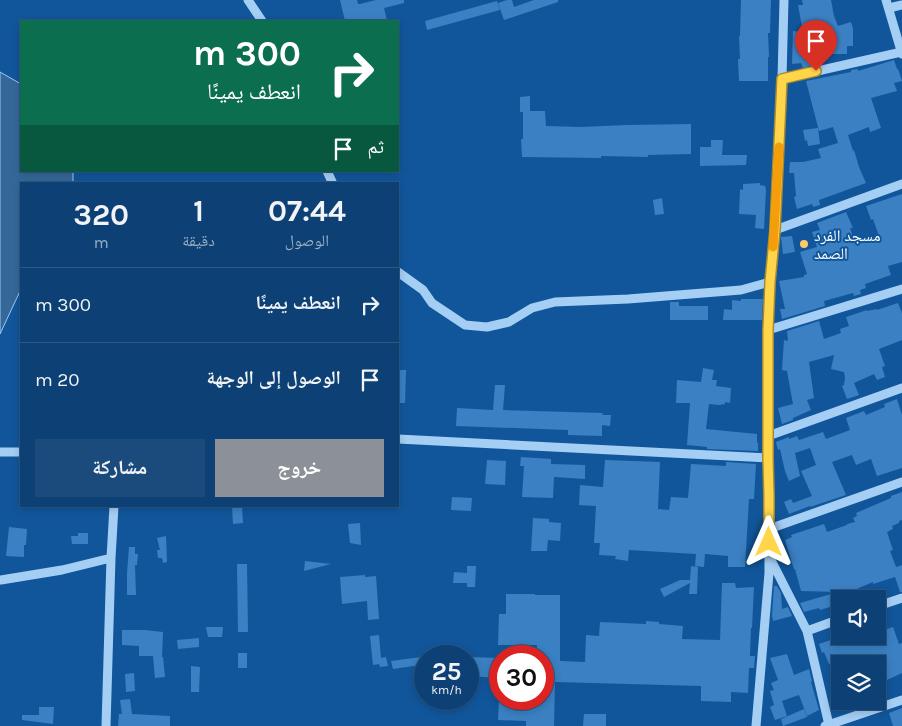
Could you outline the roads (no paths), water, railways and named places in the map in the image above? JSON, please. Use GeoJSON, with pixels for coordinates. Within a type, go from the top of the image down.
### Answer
{"type":"FeatureCollection","features":[{"type":"Feature","properties":{"kind":"street"},"geometry":{"type":"LineString","coordinates":[[248,0],[261,20]]}},
{"type":"Feature","properties":{"kind":"street"},"geometry":{"type":"LineString","coordinates":[[756,726],[769,572],[768,330],[775,230],[784,0]]}},
{"type":"Feature","properties":{"kind":"street"},"geometry":{"type":"LineString","coordinates":[[782,79],[902,53],[887,4],[902,5]]}},
{"type":"Feature","properties":{"kind":"street"},"geometry":{"type":"LineString","coordinates":[[775,230],[902,184]]}},
{"type":"Feature","properties":{"kind":"street"},"geometry":{"type":"LineString","coordinates":[[399,273],[423,290],[432,303],[465,325],[487,327],[509,322],[532,308],[555,302],[628,299],[741,290],[770,282]]}},
{"type":"Feature","properties":{"kind":"street"},"geometry":{"type":"LineString","coordinates":[[768,330],[902,289]]}},
{"type":"Feature","properties":{"kind":"street"},"geometry":{"type":"LineString","coordinates":[[768,436],[902,388]]}},
{"type":"Feature","properties":{"kind":"street"},"geometry":{"type":"LineString","coordinates":[[399,439],[768,458]]}},
{"type":"Feature","properties":{"kind":"street"},"geometry":{"type":"LineString","coordinates":[[0,452],[20,452]]}},
{"type":"Feature","properties":{"kind":"street"},"geometry":{"type":"LineString","coordinates":[[768,529],[902,482]]}},
{"type":"Feature","properties":{"kind":"street"},"geometry":{"type":"LineString","coordinates":[[106,726],[114,507]]}},
{"type":"Feature","properties":{"kind":"street"},"geometry":{"type":"LineString","coordinates":[[769,555],[807,630],[827,725],[902,700]]}},
{"type":"Feature","properties":{"kind":"street"},"geometry":{"type":"LineString","coordinates":[[0,580],[62,570],[111,558]]}},
{"type":"Feature","properties":{"kind":"street"},"geometry":{"type":"LineString","coordinates":[[886,603],[902,598]]}},
{"type":"Feature","properties":{"kind":"street"},"geometry":{"type":"LineString","coordinates":[[807,630],[831,622]]}},
{"type":"Feature","properties":{"kind":"water"},"geometry":{"type":"Polygon","coordinates":[[[0,72],[20,83],[20,172],[73,172],[73,181],[20,182],[20,291],[0,334],[0,72]]]}},
{"type":"Feature","properties":{"kind":"place","name":"مسجد الفرد الصمد"},"geometry":{"type":"Point","coordinates":[804,244]}}]}
